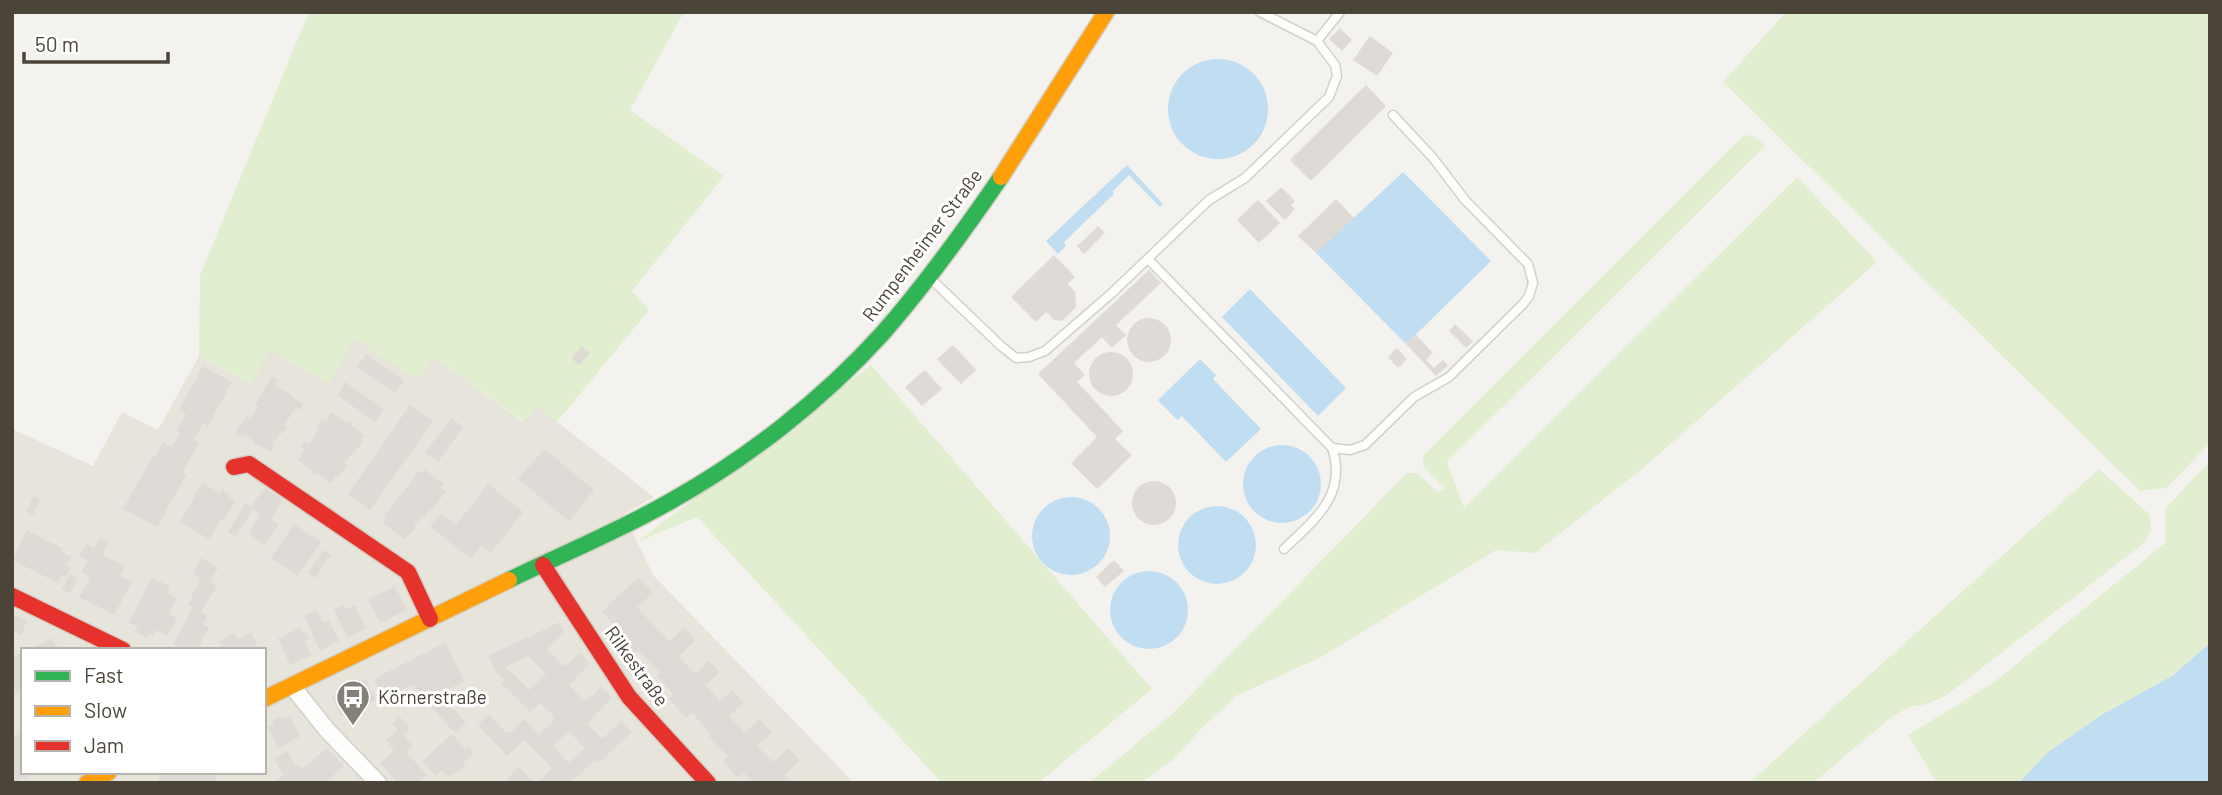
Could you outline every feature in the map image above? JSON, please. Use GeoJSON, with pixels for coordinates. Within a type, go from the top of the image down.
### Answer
{"type":"FeatureCollection","features":[{"type":"Feature","properties":{"kind":"street","name":"Rumpenheimer Straße"},"geometry":{"type":"LineString","coordinates":[[266,698],[670,502],[734,464],[763,442],[815,399],[875,341],[950,249],[1050,104],[1106,12]]}},
{"type":"Feature","properties":{"kind":"street"},"geometry":{"type":"LineString","coordinates":[[234,467],[249,464],[408,572],[430,619]]}},
{"type":"Feature","properties":{"kind":"street","name":"Rilkestraße"},"geometry":{"type":"LineString","coordinates":[[543,565],[629,698],[708,783]]}},
{"type":"Feature","properties":{"kind":"street"},"geometry":{"type":"LineString","coordinates":[[12,596],[119,648]]}},
{"type":"Feature","properties":{"kind":"street"},"geometry":{"type":"LineString","coordinates":[[292,686],[327,730],[378,783]]}},
{"type":"Feature","properties":{"kind":"street"},"geometry":{"type":"LineString","coordinates":[[87,783],[105,774]]}},
{"type":"Feature","properties":{"kind":"lane"},"geometry":{"type":"LineString","coordinates":[[928,276],[1016,358],[1045,351],[1216,194],[1245,178],[1329,97],[1337,76],[1335,65],[1317,41],[1260,12]]}},
{"type":"Feature","properties":{"kind":"lane"},"geometry":{"type":"LineString","coordinates":[[1317,41],[1340,12]]}},
{"type":"Feature","properties":{"kind":"lane"},"geometry":{"type":"LineString","coordinates":[[1332,448],[1350,450],[1365,445],[1414,397],[1449,377],[1523,304],[1532,290],[1528,264],[1465,200],[1433,158],[1393,115]]}},
{"type":"Feature","properties":{"kind":"lane"},"geometry":{"type":"LineString","coordinates":[[1148,259],[1332,448],[1338,463],[1334,492],[1311,523],[1283,549]]}},
{"type":"Feature","properties":{"kind":"shaded area"},"geometry":{"type":"Polygon","coordinates":[[[355,339],[417,379],[435,357],[523,422],[537,406],[654,497],[624,514],[653,575],[854,783],[12,783],[12,429],[93,466],[122,412],[158,430],[199,356],[251,384],[269,350],[355,339]]]}},
{"type":"Feature","properties":{"kind":"green space"},"geometry":{"type":"Polygon","coordinates":[[[309,12],[684,12],[630,110],[724,176],[632,291],[649,310],[557,422],[537,406],[524,422],[435,357],[417,380],[355,339],[328,383],[269,350],[252,384],[199,356],[200,275],[309,12]]]}},
{"type":"Feature","properties":{"kind":"green space"},"geometry":{"type":"Polygon","coordinates":[[[1786,12],[2210,12],[2210,443],[2166,488],[2140,491],[1723,82],[1786,12]]]}},
{"type":"Feature","properties":{"kind":"green space"},"geometry":{"type":"Polygon","coordinates":[[[1742,137],[1756,137],[1765,146],[1447,462],[1464,508],[1797,177],[1877,262],[1642,469],[1535,553],[1496,550],[1321,657],[1236,696],[1173,760],[1141,783],[1089,783],[1173,713],[1407,473],[1418,473],[1438,493],[1445,488],[1423,466],[1423,456],[1742,137]]]}},
{"type":"Feature","properties":{"kind":"green space"},"geometry":{"type":"Polygon","coordinates":[[[871,365],[1152,689],[1038,783],[942,783],[697,517],[637,542],[871,365]]]}},
{"type":"Feature","properties":{"kind":"green space"},"geometry":{"type":"Polygon","coordinates":[[[2210,461],[2210,643],[2172,676],[2103,714],[2048,752],[2019,783],[1937,783],[1908,735],[1993,683],[2165,543],[2165,509],[2210,461]]]}},
{"type":"Feature","properties":{"kind":"green space"},"geometry":{"type":"Polygon","coordinates":[[[2099,469],[2150,515],[2151,532],[2143,544],[1944,697],[1909,707],[1890,718],[1813,783],[1749,783],[2099,469]]]}},
{"type":"Feature","properties":{"kind":"water"},"geometry":{"type":"Polygon","coordinates":[[[1218,59],[1237,63],[1253,74],[1264,90],[1268,109],[1264,128],[1253,144],[1237,155],[1218,159],[1199,155],[1183,144],[1172,128],[1168,109],[1172,90],[1183,74],[1199,63],[1218,59]]]}},
{"type":"Feature","properties":{"kind":"water"},"geometry":{"type":"Polygon","coordinates":[[[1127,165],[1163,204],[1160,207],[1129,175],[1113,191],[1114,194],[1064,242],[1066,246],[1058,254],[1046,241],[1127,165]]]}},
{"type":"Feature","properties":{"kind":"water"},"geometry":{"type":"Polygon","coordinates":[[[1403,172],[1491,261],[1406,344],[1316,253],[1403,172]]]}},
{"type":"Feature","properties":{"kind":"water"},"geometry":{"type":"Polygon","coordinates":[[[1250,289],[1346,388],[1318,416],[1222,317],[1250,289]]]}},
{"type":"Feature","properties":{"kind":"water"},"geometry":{"type":"Polygon","coordinates":[[[1200,359],[1216,375],[1213,379],[1261,429],[1226,462],[1182,416],[1177,420],[1158,400],[1200,359]]]}},
{"type":"Feature","properties":{"kind":"water"},"geometry":{"type":"Polygon","coordinates":[[[1282,445],[1297,448],[1314,462],[1321,484],[1318,499],[1304,516],[1282,523],[1267,520],[1250,506],[1243,484],[1246,469],[1260,452],[1282,445]]]}},
{"type":"Feature","properties":{"kind":"water"},"geometry":{"type":"Polygon","coordinates":[[[1071,497],[1086,500],[1103,514],[1110,536],[1107,551],[1093,568],[1071,575],[1056,572],[1039,558],[1032,536],[1035,521],[1049,504],[1071,497]]]}},
{"type":"Feature","properties":{"kind":"water"},"geometry":{"type":"Polygon","coordinates":[[[1217,506],[1232,509],[1249,523],[1256,545],[1253,560],[1239,577],[1217,584],[1202,581],[1185,567],[1178,545],[1181,530],[1195,513],[1217,506]]]}},
{"type":"Feature","properties":{"kind":"water"},"geometry":{"type":"Polygon","coordinates":[[[1149,571],[1164,574],[1181,588],[1188,610],[1185,625],[1171,642],[1149,649],[1134,646],[1117,632],[1110,610],[1113,595],[1127,578],[1149,571]]]}},
{"type":"Feature","properties":{"kind":"water"},"geometry":{"type":"Polygon","coordinates":[[[2210,643],[2210,783],[2019,783],[2048,752],[2103,714],[2172,676],[2210,643]]]}},
{"type":"Feature","properties":{"kind":"building"},"geometry":{"type":"Polygon","coordinates":[[[1340,28],[1352,40],[1342,51],[1329,39],[1340,28]]]}},
{"type":"Feature","properties":{"kind":"building"},"geometry":{"type":"Polygon","coordinates":[[[1370,36],[1393,53],[1377,76],[1353,60],[1370,36]]]}},
{"type":"Feature","properties":{"kind":"building"},"geometry":{"type":"Polygon","coordinates":[[[1366,85],[1386,106],[1311,181],[1290,160],[1366,85]]]}},
{"type":"Feature","properties":{"kind":"building"},"geometry":{"type":"Polygon","coordinates":[[[1281,187],[1295,201],[1291,205],[1295,209],[1285,220],[1266,201],[1281,187]]]}},
{"type":"Feature","properties":{"kind":"building"},"geometry":{"type":"Polygon","coordinates":[[[1336,199],[1354,218],[1316,253],[1298,236],[1336,199]]]}},
{"type":"Feature","properties":{"kind":"building"},"geometry":{"type":"Polygon","coordinates":[[[1258,200],[1280,223],[1259,243],[1237,220],[1258,200]]]}},
{"type":"Feature","properties":{"kind":"building"},"geometry":{"type":"Polygon","coordinates":[[[1098,226],[1105,233],[1084,254],[1077,246],[1098,226]]]}},
{"type":"Feature","properties":{"kind":"building"},"geometry":{"type":"Polygon","coordinates":[[[1054,255],[1075,277],[1068,284],[1075,292],[1076,307],[1062,321],[1054,320],[1046,312],[1036,322],[1011,297],[1054,255]]]}},
{"type":"Feature","properties":{"kind":"building"},"geometry":{"type":"Polygon","coordinates":[[[1149,270],[1161,283],[1116,325],[1126,335],[1112,348],[1102,337],[1074,363],[1085,375],[1077,382],[1123,431],[1115,439],[1132,455],[1097,489],[1071,463],[1097,437],[1038,374],[1149,270]]]}},
{"type":"Feature","properties":{"kind":"building"},"geometry":{"type":"Polygon","coordinates":[[[1149,318],[1164,325],[1171,340],[1164,355],[1149,362],[1134,355],[1127,340],[1134,325],[1149,318]]]}},
{"type":"Feature","properties":{"kind":"building"},"geometry":{"type":"Polygon","coordinates":[[[1455,324],[1473,341],[1466,348],[1449,331],[1455,324]]]}},
{"type":"Feature","properties":{"kind":"building"},"geometry":{"type":"Polygon","coordinates":[[[1416,335],[1433,353],[1426,360],[1434,368],[1443,360],[1448,365],[1436,376],[1406,344],[1416,335]]]}},
{"type":"Feature","properties":{"kind":"building"},"geometry":{"type":"Polygon","coordinates":[[[953,345],[976,370],[961,384],[937,359],[953,345]]]}},
{"type":"Feature","properties":{"kind":"building"},"geometry":{"type":"Polygon","coordinates":[[[582,346],[590,353],[579,365],[571,358],[582,346]]]}},
{"type":"Feature","properties":{"kind":"building"},"geometry":{"type":"Polygon","coordinates":[[[1397,348],[1407,359],[1398,368],[1388,357],[1397,348]]]}},
{"type":"Feature","properties":{"kind":"building"},"geometry":{"type":"Polygon","coordinates":[[[1111,352],[1126,359],[1133,374],[1126,389],[1111,396],[1096,389],[1089,374],[1096,359],[1111,352]]]}},
{"type":"Feature","properties":{"kind":"building"},"geometry":{"type":"Polygon","coordinates":[[[366,354],[404,381],[395,393],[357,367],[366,354]]]}},
{"type":"Feature","properties":{"kind":"building"},"geometry":{"type":"Polygon","coordinates":[[[203,366],[232,382],[208,426],[203,423],[194,440],[199,443],[182,472],[186,475],[157,527],[123,509],[163,442],[172,447],[181,433],[177,431],[186,414],[179,410],[203,366]]]}},
{"type":"Feature","properties":{"kind":"building"},"geometry":{"type":"Polygon","coordinates":[[[925,370],[942,389],[922,406],[905,387],[925,370]]]}},
{"type":"Feature","properties":{"kind":"building"},"geometry":{"type":"Polygon","coordinates":[[[272,376],[278,380],[275,385],[284,391],[290,391],[290,395],[303,404],[299,410],[296,408],[284,425],[287,427],[272,444],[274,446],[270,452],[254,445],[254,441],[246,435],[243,438],[235,432],[246,416],[250,419],[258,407],[255,405],[272,376]]]}},
{"type":"Feature","properties":{"kind":"building"},"geometry":{"type":"Polygon","coordinates":[[[345,382],[384,409],[375,422],[337,395],[345,382]]]}},
{"type":"Feature","properties":{"kind":"building"},"geometry":{"type":"Polygon","coordinates":[[[410,405],[433,421],[370,510],[348,494],[410,405]]]}},
{"type":"Feature","properties":{"kind":"building"},"geometry":{"type":"Polygon","coordinates":[[[331,412],[345,422],[351,422],[353,427],[364,435],[361,441],[363,442],[344,463],[347,465],[338,478],[336,476],[331,483],[319,474],[313,475],[312,470],[298,460],[305,450],[301,447],[305,441],[309,444],[320,428],[317,426],[322,418],[326,421],[331,412]]]}},
{"type":"Feature","properties":{"kind":"building"},"geometry":{"type":"Polygon","coordinates":[[[451,418],[463,427],[438,462],[425,453],[451,418]]]}},
{"type":"Feature","properties":{"kind":"building"},"geometry":{"type":"Polygon","coordinates":[[[544,449],[594,490],[569,521],[518,479],[544,449]]]}},
{"type":"Feature","properties":{"kind":"building"},"geometry":{"type":"Polygon","coordinates":[[[424,469],[444,484],[441,487],[446,491],[404,539],[383,523],[386,519],[384,517],[419,471],[421,473],[424,469]]]}},
{"type":"Feature","properties":{"kind":"building"},"geometry":{"type":"Polygon","coordinates":[[[1154,481],[1169,488],[1176,503],[1169,518],[1154,525],[1139,518],[1132,503],[1139,488],[1154,481]]]}},
{"type":"Feature","properties":{"kind":"building"},"geometry":{"type":"Polygon","coordinates":[[[202,483],[220,493],[222,489],[235,501],[224,521],[221,519],[209,539],[180,522],[202,483]]]}},
{"type":"Feature","properties":{"kind":"building"},"geometry":{"type":"Polygon","coordinates":[[[488,484],[523,512],[491,553],[481,546],[470,559],[430,526],[441,513],[456,525],[488,484]]]}},
{"type":"Feature","properties":{"kind":"building"},"geometry":{"type":"Polygon","coordinates":[[[264,488],[283,500],[271,519],[279,524],[265,545],[248,534],[260,514],[253,509],[236,536],[228,532],[245,503],[251,507],[264,488]]]}},
{"type":"Feature","properties":{"kind":"building"},"geometry":{"type":"Polygon","coordinates":[[[34,496],[41,500],[33,515],[26,511],[34,496]]]}},
{"type":"Feature","properties":{"kind":"building"},"geometry":{"type":"Polygon","coordinates":[[[294,524],[321,542],[298,576],[271,558],[294,524]]]}},
{"type":"Feature","properties":{"kind":"building"},"geometry":{"type":"Polygon","coordinates":[[[27,530],[63,549],[61,552],[71,557],[67,565],[71,567],[66,577],[62,575],[58,583],[12,560],[27,530]]]}},
{"type":"Feature","properties":{"kind":"building"},"geometry":{"type":"Polygon","coordinates":[[[100,538],[108,543],[102,554],[125,567],[120,576],[132,582],[114,615],[79,597],[90,577],[81,572],[88,561],[79,556],[86,543],[94,548],[100,538]]]}},
{"type":"Feature","properties":{"kind":"building"},"geometry":{"type":"Polygon","coordinates":[[[324,550],[331,555],[315,578],[307,573],[324,550]]]}},
{"type":"Feature","properties":{"kind":"building"},"geometry":{"type":"Polygon","coordinates":[[[201,558],[218,568],[210,582],[217,586],[201,612],[207,616],[203,624],[209,628],[198,648],[180,648],[173,644],[193,607],[188,605],[200,578],[192,574],[201,558]]]}},
{"type":"Feature","properties":{"kind":"building"},"geometry":{"type":"Polygon","coordinates":[[[1114,560],[1124,571],[1105,587],[1096,577],[1114,560]]]}},
{"type":"Feature","properties":{"kind":"building"},"geometry":{"type":"Polygon","coordinates":[[[70,574],[78,578],[69,594],[62,589],[70,574]]]}},
{"type":"Feature","properties":{"kind":"building"},"geometry":{"type":"Polygon","coordinates":[[[152,577],[170,587],[167,592],[177,598],[169,614],[177,618],[167,636],[156,630],[153,636],[150,634],[147,638],[135,632],[138,627],[129,623],[152,577]]]}},
{"type":"Feature","properties":{"kind":"building"},"geometry":{"type":"Polygon","coordinates":[[[639,577],[653,593],[637,607],[669,642],[684,627],[696,639],[679,656],[695,674],[709,661],[719,672],[706,685],[720,701],[732,690],[744,703],[729,716],[745,733],[760,719],[772,733],[757,746],[773,762],[788,748],[800,761],[785,775],[792,783],[754,783],[744,773],[738,778],[723,761],[728,757],[708,736],[711,734],[692,713],[686,718],[669,699],[674,695],[657,676],[660,673],[638,650],[632,655],[620,641],[625,637],[602,611],[639,577]]]}},
{"type":"Feature","properties":{"kind":"building"},"geometry":{"type":"Polygon","coordinates":[[[395,586],[407,610],[380,623],[368,599],[395,586]]]}},
{"type":"Feature","properties":{"kind":"building"},"geometry":{"type":"Polygon","coordinates":[[[343,605],[345,609],[355,605],[366,629],[347,637],[334,609],[343,605]]]}},
{"type":"Feature","properties":{"kind":"building"},"geometry":{"type":"Polygon","coordinates":[[[317,610],[323,623],[329,620],[339,641],[320,651],[304,616],[317,610]]]}},
{"type":"Feature","properties":{"kind":"building"},"geometry":{"type":"Polygon","coordinates":[[[12,614],[27,621],[21,635],[12,631],[12,614]]]}},
{"type":"Feature","properties":{"kind":"building"},"geometry":{"type":"Polygon","coordinates":[[[560,622],[564,632],[547,649],[563,666],[579,653],[590,664],[569,685],[583,700],[588,700],[600,687],[612,698],[587,724],[603,738],[621,721],[632,732],[598,763],[595,760],[570,783],[562,780],[559,783],[537,783],[552,769],[524,740],[507,756],[478,725],[489,714],[506,732],[511,732],[524,719],[539,735],[553,721],[554,716],[540,703],[530,712],[501,683],[504,680],[496,673],[488,656],[560,622]],[[528,656],[506,667],[529,690],[546,674],[528,656]],[[569,731],[553,746],[569,763],[585,749],[569,731]]]}},
{"type":"Feature","properties":{"kind":"building"},"geometry":{"type":"Polygon","coordinates":[[[300,628],[303,634],[306,632],[309,639],[305,641],[312,655],[290,665],[278,638],[300,628]]]}},
{"type":"Feature","properties":{"kind":"building"},"geometry":{"type":"Polygon","coordinates":[[[234,633],[237,639],[251,633],[258,648],[222,648],[219,641],[234,633]]]}},
{"type":"Feature","properties":{"kind":"building"},"geometry":{"type":"Polygon","coordinates":[[[53,638],[57,648],[31,648],[53,638]]]}},
{"type":"Feature","properties":{"kind":"building"},"geometry":{"type":"Polygon","coordinates":[[[446,642],[464,682],[439,694],[466,723],[455,733],[414,684],[384,699],[374,679],[446,642]]]}},
{"type":"Feature","properties":{"kind":"building"},"geometry":{"type":"Polygon","coordinates":[[[21,653],[21,690],[16,692],[12,683],[12,656],[21,653]]]}},
{"type":"Feature","properties":{"kind":"building"},"geometry":{"type":"Polygon","coordinates":[[[365,679],[376,700],[363,707],[366,713],[352,719],[348,713],[341,716],[331,696],[365,679]]]}},
{"type":"Feature","properties":{"kind":"building"},"geometry":{"type":"Polygon","coordinates":[[[282,716],[284,719],[290,716],[300,737],[278,748],[267,727],[282,716]]]}},
{"type":"Feature","properties":{"kind":"building"},"geometry":{"type":"Polygon","coordinates":[[[399,716],[410,728],[403,735],[413,746],[406,752],[427,775],[419,783],[398,783],[380,763],[394,750],[386,740],[398,730],[392,723],[399,716]]]}},
{"type":"Feature","properties":{"kind":"building"},"geometry":{"type":"Polygon","coordinates":[[[21,733],[21,774],[34,774],[14,783],[12,778],[12,738],[21,733]]]}},
{"type":"Feature","properties":{"kind":"building"},"geometry":{"type":"Polygon","coordinates":[[[452,734],[465,749],[468,747],[474,753],[456,774],[455,772],[448,777],[442,770],[436,776],[422,761],[452,734]]]}},
{"type":"Feature","properties":{"kind":"building"},"geometry":{"type":"Polygon","coordinates":[[[327,748],[344,766],[325,783],[275,783],[283,775],[274,758],[287,751],[295,765],[303,768],[327,748]]]}},
{"type":"Feature","properties":{"kind":"building"},"geometry":{"type":"Polygon","coordinates":[[[519,767],[535,783],[510,783],[507,779],[519,767]]]}},
{"type":"Feature","properties":{"kind":"building"},"geometry":{"type":"Polygon","coordinates":[[[165,774],[214,774],[218,783],[161,783],[158,777],[165,774]]]}},
{"type":"Feature","properties":{"kind":"traffic: fast"},"geometry":{"type":"LineString","coordinates":[[509,580],[671,501],[756,447],[809,405],[882,334],[944,257],[1001,177]]}},
{"type":"Feature","properties":{"kind":"traffic: slow"},"geometry":{"type":"LineString","coordinates":[[1001,177],[1106,12]]}},
{"type":"Feature","properties":{"kind":"traffic: slow"},"geometry":{"type":"LineString","coordinates":[[266,698],[509,580]]}},
{"type":"Feature","properties":{"kind":"traffic: slow"},"geometry":{"type":"LineString","coordinates":[[87,783],[105,774]]}},
{"type":"Feature","properties":{"kind":"traffic: jam"},"geometry":{"type":"LineString","coordinates":[[234,467],[249,464],[408,572],[430,619]]}},
{"type":"Feature","properties":{"kind":"traffic: jam"},"geometry":{"type":"LineString","coordinates":[[543,565],[629,697],[708,783]]}},
{"type":"Feature","properties":{"kind":"traffic: jam"},"geometry":{"type":"LineString","coordinates":[[12,596],[119,648]]}},
{"type":"Feature","properties":{"kind":"place","name":"Körnerstraße"},"geometry":{"type":"Point","coordinates":[353,727]}}]}
